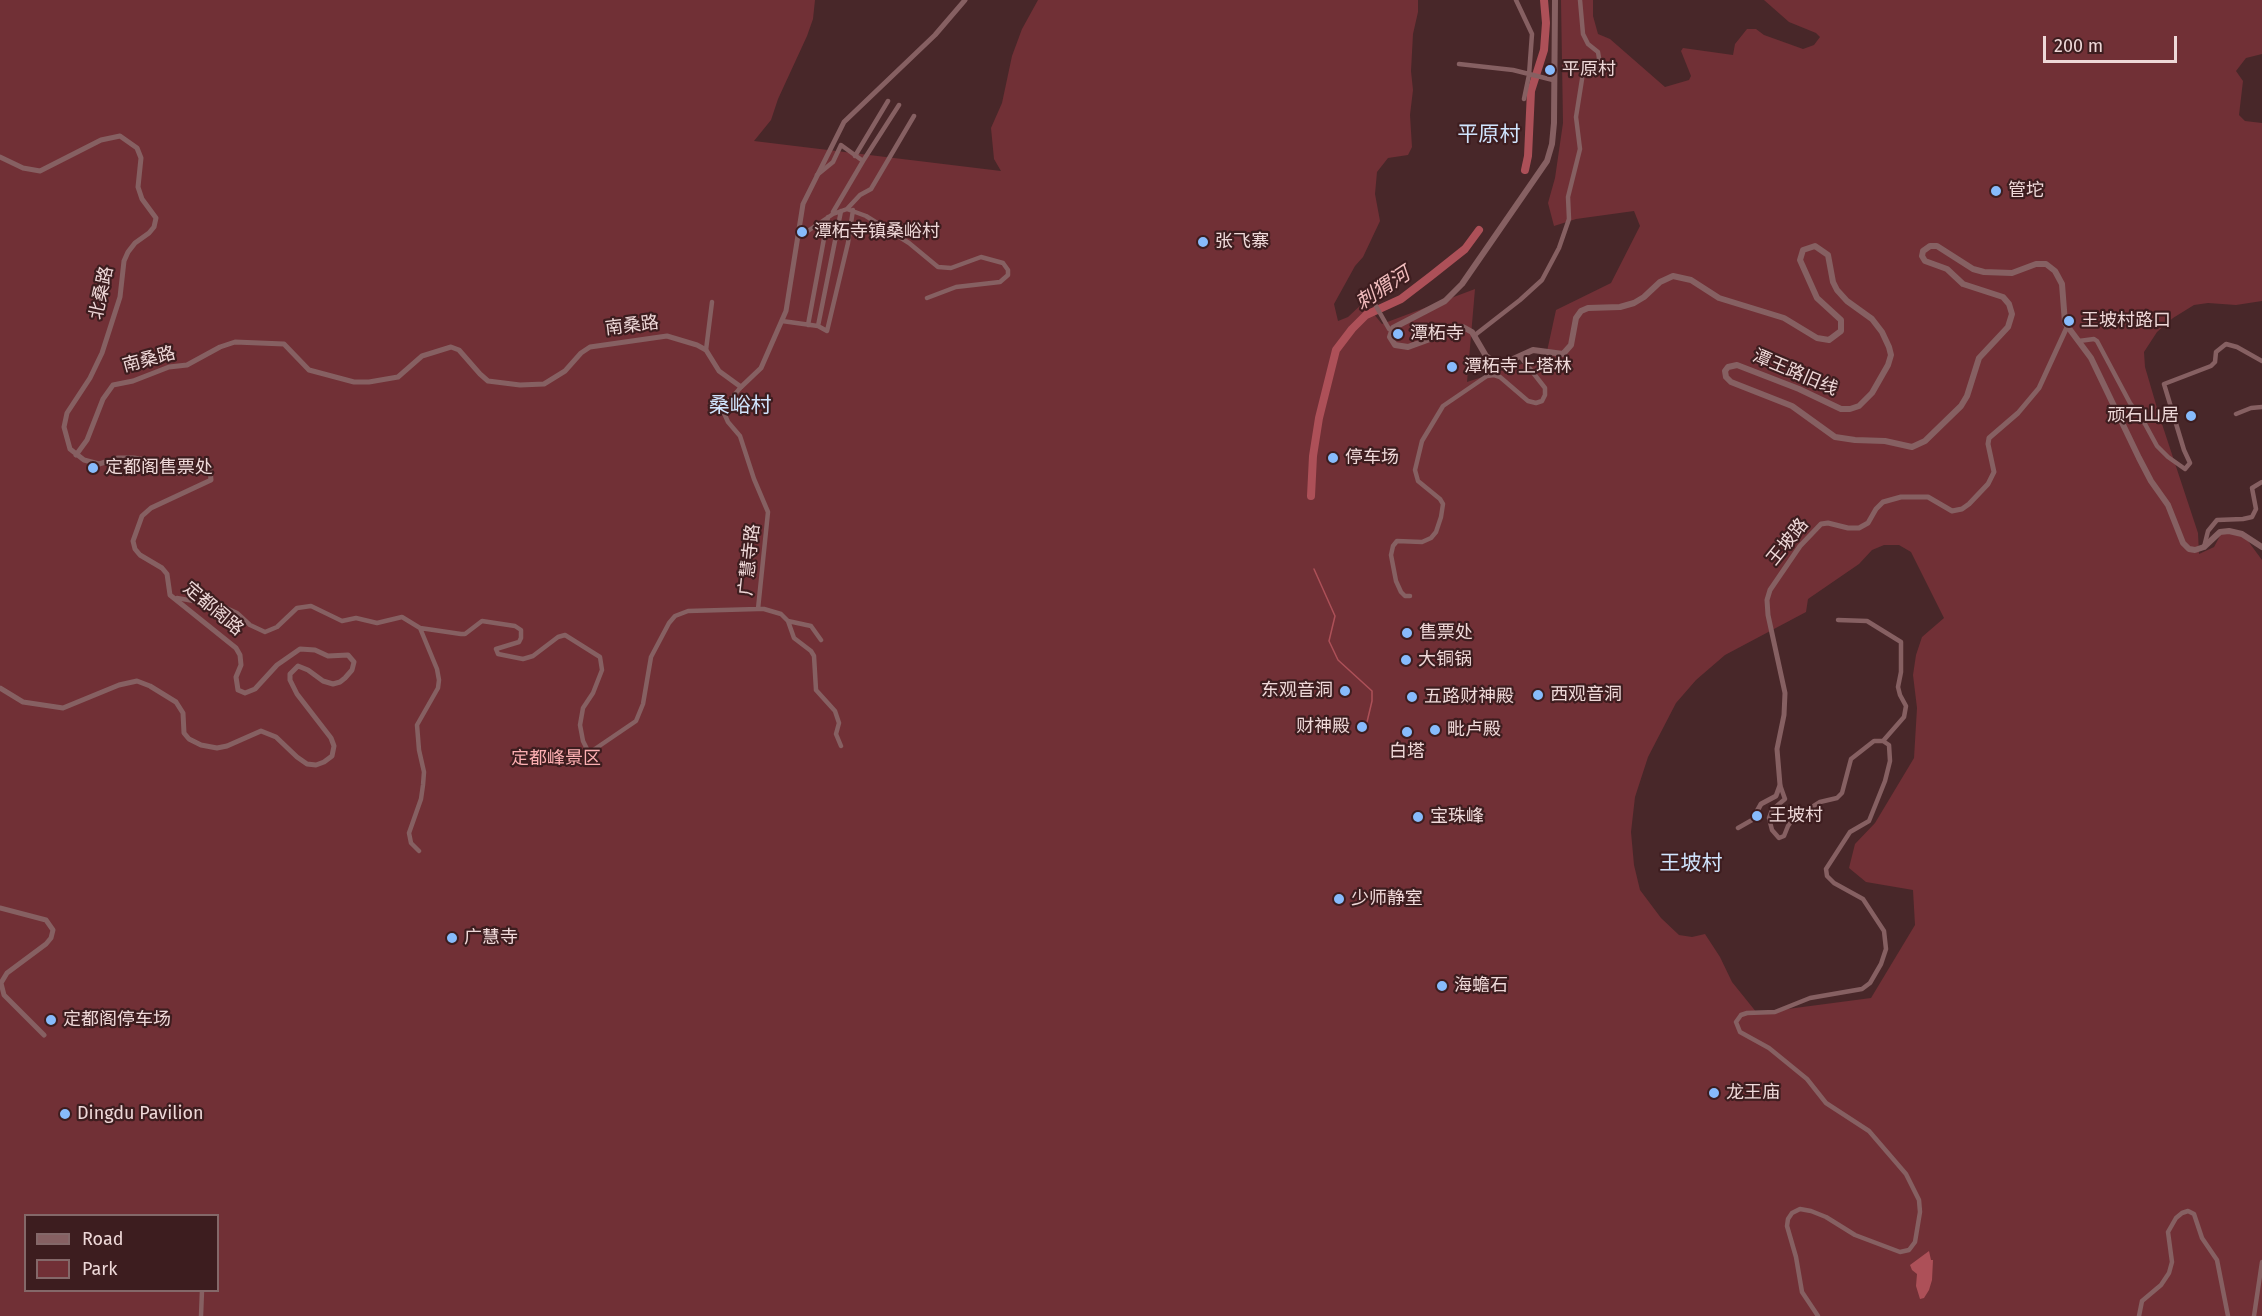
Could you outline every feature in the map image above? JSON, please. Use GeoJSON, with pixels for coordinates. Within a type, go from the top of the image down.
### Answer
{"type":"FeatureCollection","features":[{"type":"Feature","properties":{"kind":"main road"},"geometry":{"type":"LineString","coordinates":[[1475,334],[1467,328],[1460,328],[1403,347],[1392,342],[1389,334],[1396,326],[1445,301],[1462,284],[1541,171],[1550,153],[1554,136],[1555,0]]}},
{"type":"Feature","properties":{"kind":"main road","name":"潭王路旧线"},"geometry":{"type":"LineString","coordinates":[[1475,334],[1491,361],[1505,362],[1533,350],[1563,354],[1571,345],[1576,318],[1581,311],[1587,308],[1620,307],[1634,303],[1660,282],[1673,276],[1691,280],[1719,298],[1784,318],[1821,340],[1833,339],[1841,331],[1841,320],[1817,298],[1801,264],[1800,253],[1805,248],[1815,246],[1828,255],[1833,282],[1837,290],[1875,323],[1889,347],[1891,356],[1888,365],[1872,393],[1859,406],[1841,409],[1800,389],[1737,365],[1728,367],[1725,371],[1726,377],[1731,382],[1792,406],[1826,432],[1835,436],[1855,440],[1885,441],[1912,447],[1925,441],[1961,406],[1967,396],[1979,358],[2008,327],[2012,314],[2009,304],[2003,297],[1968,286],[1947,269],[1925,261],[1922,256],[1924,249],[1936,246],[1973,269],[1984,272],[2012,273],[2036,264],[2049,266],[2058,274],[2062,284],[2063,317],[2067,327]]}},
{"type":"Feature","properties":{"kind":"main road"},"geometry":{"type":"LineString","coordinates":[[2067,327],[2091,358],[2147,473],[2168,505],[2183,543],[2189,549],[2195,550],[2204,547],[2220,532],[2229,531],[2242,534],[2262,547]]}},
{"type":"Feature","properties":{"kind":"street"},"geometry":{"type":"LineString","coordinates":[[712,302],[706,350],[719,371],[741,387],[761,368],[786,311],[803,204],[844,122],[934,35],[965,0]]}},
{"type":"Feature","properties":{"kind":"street"},"geometry":{"type":"LineString","coordinates":[[1516,0],[1532,33],[1529,75],[1524,99]]}},
{"type":"Feature","properties":{"kind":"street"},"geometry":{"type":"LineString","coordinates":[[1475,334],[1542,280],[1559,248],[1569,219],[1568,196],[1580,149],[1576,117],[1583,73],[1593,70],[1599,58],[1598,52],[1588,44],[1583,34],[1580,0]]}},
{"type":"Feature","properties":{"kind":"street"},"geometry":{"type":"LineString","coordinates":[[1459,64],[1513,70],[1553,80]]}},
{"type":"Feature","properties":{"kind":"street"},"geometry":{"type":"LineString","coordinates":[[855,156],[888,101]]}},
{"type":"Feature","properties":{"kind":"street"},"geometry":{"type":"LineString","coordinates":[[808,324],[830,215],[899,105]]}},
{"type":"Feature","properties":{"kind":"street"},"geometry":{"type":"LineString","coordinates":[[818,326],[847,210],[860,195],[871,189],[914,116]]}},
{"type":"Feature","properties":{"kind":"street","name":"北桑路"},"geometry":{"type":"LineString","coordinates":[[0,157],[23,168],[40,171],[102,140],[120,136],[137,148],[141,158],[138,187],[142,199],[156,218],[154,227],[128,252],[124,261],[120,297],[102,353],[90,378],[67,413],[64,427],[66,439],[70,449],[76,455]]}},
{"type":"Feature","properties":{"kind":"street"},"geometry":{"type":"LineString","coordinates":[[818,175],[833,162],[841,145],[863,161]]}},
{"type":"Feature","properties":{"kind":"street"},"geometry":{"type":"LineString","coordinates":[[799,237],[830,215],[847,210],[909,243],[938,267],[951,268],[987,257],[1003,263],[1008,270],[1008,275],[1000,282],[956,287],[927,298]]}},
{"type":"Feature","properties":{"kind":"street"},"geometry":{"type":"LineString","coordinates":[[782,321],[818,326],[827,331],[847,210]]}},
{"type":"Feature","properties":{"kind":"street"},"geometry":{"type":"LineString","coordinates":[[1387,276],[1374,292],[1372,299],[1389,329]]}},
{"type":"Feature","properties":{"kind":"street","name":"王坡路"},"geometry":{"type":"LineString","coordinates":[[1780,784],[1777,749],[1784,715],[1785,693],[1768,615],[1767,600],[1770,590],[1800,546],[1821,524],[1859,528],[1868,523],[1880,505],[1895,498],[1924,496],[1952,511],[1959,511],[1969,504],[1988,484],[1994,472],[1988,444],[1989,438],[2018,413],[2039,388],[2067,327]]}},
{"type":"Feature","properties":{"kind":"street","name":"南桑路"},"geometry":{"type":"LineString","coordinates":[[76,455],[87,440],[103,399],[113,385],[144,378],[169,367],[187,365],[228,343],[284,344],[309,370],[340,380],[369,382],[398,376],[422,356],[451,347],[459,350],[488,381],[520,385],[544,384],[565,371],[581,353],[590,347],[667,336],[706,350]]}},
{"type":"Feature","properties":{"kind":"street"},"geometry":{"type":"LineString","coordinates":[[2079,341],[2094,339],[2097,341],[2130,403],[2157,446],[2168,458],[2185,469],[2190,463],[2164,384],[2211,366],[2216,362],[2216,352],[2226,344],[2237,347],[2262,361]]}},
{"type":"Feature","properties":{"kind":"street"},"geometry":{"type":"LineString","coordinates":[[1410,596],[1405,596],[1401,592],[1396,581],[1391,555],[1393,546],[1397,542],[1422,542],[1431,538],[1436,532],[1443,504],[1418,480],[1415,470],[1422,441],[1443,406],[1487,376],[1500,377],[1528,401],[1536,403],[1542,401],[1545,388],[1520,356]]}},
{"type":"Feature","properties":{"kind":"street","name":"广慧寺路"},"geometry":{"type":"LineString","coordinates":[[420,628],[461,634],[482,621],[515,626],[521,630],[522,638],[519,642],[496,649],[498,654],[523,659],[533,656],[558,637],[565,635],[600,657],[602,670],[593,693],[583,708],[580,725],[583,741],[589,753],[636,721],[643,704],[651,657],[669,622],[675,616],[688,611],[758,609],[768,512],[740,436],[728,422],[724,413],[725,406],[741,387]]}},
{"type":"Feature","properties":{"kind":"street"},"geometry":{"type":"LineString","coordinates":[[2236,414],[2251,408],[2262,407]]}},
{"type":"Feature","properties":{"kind":"street","name":"定都阁路"},"geometry":{"type":"LineString","coordinates":[[0,688],[23,702],[63,708],[119,684],[137,681],[176,702],[183,713],[184,733],[189,739],[201,745],[217,748],[227,746],[261,730],[276,737],[297,758],[307,764],[316,765],[332,756],[334,746],[331,738],[297,694],[290,680],[290,674],[298,666],[323,681],[333,684],[340,682],[352,670],[354,662],[352,659],[348,655],[328,657],[315,650],[300,649],[277,665],[255,689],[245,693],[237,690],[236,678],[241,664],[236,648],[177,598],[170,595],[167,574],[135,549],[133,541],[135,530],[142,516],[152,508],[211,480],[210,470],[177,473],[153,461],[118,458],[99,464],[76,455]]}},
{"type":"Feature","properties":{"kind":"street"},"geometry":{"type":"LineString","coordinates":[[2204,547],[2208,531],[2217,520],[2252,517],[2256,509],[2252,488],[2262,482]]}},
{"type":"Feature","properties":{"kind":"street"},"geometry":{"type":"LineString","coordinates":[[177,598],[222,606],[265,632],[277,627],[297,608],[311,606],[342,621],[357,618],[377,622],[402,617],[420,628],[437,669],[439,680],[438,688],[417,725],[424,772],[421,799],[409,833],[411,843],[419,851]]}},
{"type":"Feature","properties":{"kind":"street"},"geometry":{"type":"LineString","coordinates":[[758,609],[781,614],[788,621],[795,638],[813,653],[816,690],[836,711],[839,723],[836,734],[841,746]]}},
{"type":"Feature","properties":{"kind":"street"},"geometry":{"type":"LineString","coordinates":[[1838,620],[1867,621],[1901,642],[1901,672],[1898,687],[1906,706],[1904,717],[1883,741]]}},
{"type":"Feature","properties":{"kind":"street"},"geometry":{"type":"LineString","coordinates":[[788,621],[811,626],[821,640]]}},
{"type":"Feature","properties":{"kind":"street"},"geometry":{"type":"LineString","coordinates":[[1780,784],[1785,799],[1772,810],[1769,818],[1772,830],[1779,838],[1784,836],[1793,819],[1820,802],[1840,796],[1846,786],[1850,761],[1872,742],[1883,741],[1889,745],[1890,760],[1880,799],[1869,821],[1850,832],[1826,869],[1831,881],[1866,902],[1876,922],[1884,931],[1886,949],[1881,964],[1870,982],[1862,989],[1810,998],[1775,1012],[1747,1013],[1741,1015],[1736,1022],[1740,1032],[1769,1048],[1807,1079],[1826,1103],[1869,1131],[1906,1174],[1919,1200],[1920,1212],[1915,1242],[1909,1250],[1900,1252],[1855,1235],[1826,1217],[1811,1211],[1803,1209],[1792,1213],[1787,1226],[1796,1257],[1802,1292],[1818,1316]]}},
{"type":"Feature","properties":{"kind":"street"},"geometry":{"type":"LineString","coordinates":[[1738,828],[1752,820],[1761,804],[1776,796],[1780,784]]}},
{"type":"Feature","properties":{"kind":"street"},"geometry":{"type":"LineString","coordinates":[[0,908],[46,920],[53,930],[46,944],[7,973],[1,983],[3,994],[45,1035]]}},
{"type":"Feature","properties":{"kind":"street"},"geometry":{"type":"LineString","coordinates":[[2139,1316],[2142,1301],[2161,1285],[2169,1273],[2172,1262],[2169,1232],[2176,1218],[2188,1211],[2196,1217],[2202,1238],[2217,1260],[2228,1316]]}},
{"type":"Feature","properties":{"kind":"street"},"geometry":{"type":"LineString","coordinates":[[2254,1316],[2262,1262]]}},
{"type":"Feature","properties":{"kind":"street"},"geometry":{"type":"LineString","coordinates":[[201,1316],[202,1292]]}},
{"type":"Feature","properties":{"kind":"green space","name":"定都峰景区"},"geometry":{"type":"Polygon","coordinates":[[[0,0],[815,0],[813,19],[807,36],[778,99],[771,120],[754,141],[1001,171],[994,159],[991,128],[1002,103],[1012,56],[1022,29],[1038,0],[1418,0],[1411,71],[1412,147],[1408,155],[1388,158],[1377,172],[1375,194],[1380,221],[1363,257],[1355,266],[1334,304],[1338,321],[1348,317],[1364,302],[1382,324],[1475,289],[1467,382],[1546,356],[1556,310],[1611,283],[1640,226],[1634,211],[1576,219],[1554,226],[1548,203],[1555,178],[1563,123],[1561,0],[1593,0],[1593,16],[1598,34],[1610,39],[1665,87],[1689,80],[1691,76],[1681,51],[1683,48],[1733,55],[1735,44],[1747,29],[1756,29],[1764,35],[1803,49],[1814,45],[1820,37],[1816,33],[1789,22],[1764,0],[2262,0],[2262,54],[2246,58],[2236,71],[2243,81],[2239,115],[2245,121],[2262,123],[2262,301],[2236,305],[2208,303],[2194,305],[2173,318],[2157,332],[2144,352],[2145,367],[2160,418],[2198,533],[2199,554],[2214,547],[2221,534],[2238,533],[2248,541],[2262,560],[2262,1316],[0,1316],[0,0]],[[1884,545],[1872,550],[1859,564],[1808,599],[1806,612],[1725,655],[1696,680],[1676,703],[1648,757],[1635,797],[1631,832],[1634,865],[1640,890],[1661,918],[1679,935],[1692,937],[1705,934],[1732,982],[1757,1013],[1871,998],[1915,925],[1913,890],[1866,882],[1849,868],[1855,844],[1875,823],[1914,758],[1917,708],[1913,675],[1916,655],[1922,637],[1944,618],[1911,552],[1899,545],[1884,545]]]}},
{"type":"Feature","properties":{"kind":"shaded area"},"geometry":{"type":"Polygon","coordinates":[[[1929,1251],[1931,1260],[1933,1260],[1932,1280],[1924,1298],[1920,1299],[1916,1286],[1917,1274],[1910,1265],[1929,1251]]]}},
{"type":"Feature","properties":{"kind":"waterway","name":"刺猬河"},"geometry":{"type":"LineString","coordinates":[[1525,170],[1528,156],[1531,91],[1544,50],[1546,23],[1544,0]]}},
{"type":"Feature","properties":{"kind":"waterway","name":"刺猬河"},"geometry":{"type":"LineString","coordinates":[[1311,496],[1313,456],[1319,418],[1336,350],[1366,315],[1401,299],[1465,249],[1479,230]]}},
{"type":"Feature","properties":{"kind":"waterway"},"geometry":{"type":"LineString","coordinates":[[1314,569],[1335,616],[1329,641],[1338,660],[1372,691],[1367,722]]}},
{"type":"Feature","properties":{"kind":"place","name":"平原村"},"geometry":{"type":"Point","coordinates":[1550,70]}},
{"type":"Feature","properties":{"kind":"place","name":"管坨"},"geometry":{"type":"Point","coordinates":[1996,191]}},
{"type":"Feature","properties":{"kind":"place","name":"潭柘寺镇桑峪村"},"geometry":{"type":"Point","coordinates":[802,232]}},
{"type":"Feature","properties":{"kind":"place","name":"张飞寨"},"geometry":{"type":"Point","coordinates":[1203,242]}},
{"type":"Feature","properties":{"kind":"place","name":"王坡村路口"},"geometry":{"type":"Point","coordinates":[2069,321]}},
{"type":"Feature","properties":{"kind":"place","name":"潭柘寺"},"geometry":{"type":"Point","coordinates":[1398,334]}},
{"type":"Feature","properties":{"kind":"place","name":"潭柘寺上塔林"},"geometry":{"type":"Point","coordinates":[1452,367]}},
{"type":"Feature","properties":{"kind":"place","name":"顽石山居"},"geometry":{"type":"Point","coordinates":[2191,416]}},
{"type":"Feature","properties":{"kind":"place","name":"停车场"},"geometry":{"type":"Point","coordinates":[1333,458]}},
{"type":"Feature","properties":{"kind":"place","name":"定都阁售票处"},"geometry":{"type":"Point","coordinates":[93,468]}},
{"type":"Feature","properties":{"kind":"place","name":"售票处"},"geometry":{"type":"Point","coordinates":[1407,633]}},
{"type":"Feature","properties":{"kind":"place","name":"大铜锅"},"geometry":{"type":"Point","coordinates":[1406,660]}},
{"type":"Feature","properties":{"kind":"place","name":"东观音洞"},"geometry":{"type":"Point","coordinates":[1345,691]}},
{"type":"Feature","properties":{"kind":"place","name":"西观音洞"},"geometry":{"type":"Point","coordinates":[1538,695]}},
{"type":"Feature","properties":{"kind":"place","name":"五路财神殿"},"geometry":{"type":"Point","coordinates":[1412,697]}},
{"type":"Feature","properties":{"kind":"place","name":"财神殿"},"geometry":{"type":"Point","coordinates":[1362,727]}},
{"type":"Feature","properties":{"kind":"place","name":"毗卢殿"},"geometry":{"type":"Point","coordinates":[1435,730]}},
{"type":"Feature","properties":{"kind":"place","name":"白塔"},"geometry":{"type":"Point","coordinates":[1407,732]}},
{"type":"Feature","properties":{"kind":"place","name":"王坡村"},"geometry":{"type":"Point","coordinates":[1757,816]}},
{"type":"Feature","properties":{"kind":"place","name":"宝珠峰"},"geometry":{"type":"Point","coordinates":[1418,817]}},
{"type":"Feature","properties":{"kind":"place","name":"少师静室"},"geometry":{"type":"Point","coordinates":[1339,899]}},
{"type":"Feature","properties":{"kind":"place","name":"广慧寺"},"geometry":{"type":"Point","coordinates":[452,938]}},
{"type":"Feature","properties":{"kind":"place","name":"海蟾石"},"geometry":{"type":"Point","coordinates":[1442,986]}},
{"type":"Feature","properties":{"kind":"place","name":"定都阁停车场"},"geometry":{"type":"Point","coordinates":[51,1020]}},
{"type":"Feature","properties":{"kind":"place","name":"龙王庙"},"geometry":{"type":"Point","coordinates":[1714,1093]}},
{"type":"Feature","properties":{"kind":"place","name":"Dingdu Pavilion"},"geometry":{"type":"Point","coordinates":[65,1114]}},
{"type":"Feature","properties":{"kind":"district","name":"平原村"},"geometry":{"type":"Point","coordinates":[1489,135]}},
{"type":"Feature","properties":{"kind":"district","name":"桑峪村"},"geometry":{"type":"Point","coordinates":[740,406]}},
{"type":"Feature","properties":{"kind":"district","name":"王坡村"},"geometry":{"type":"Point","coordinates":[1691,864]}}]}
